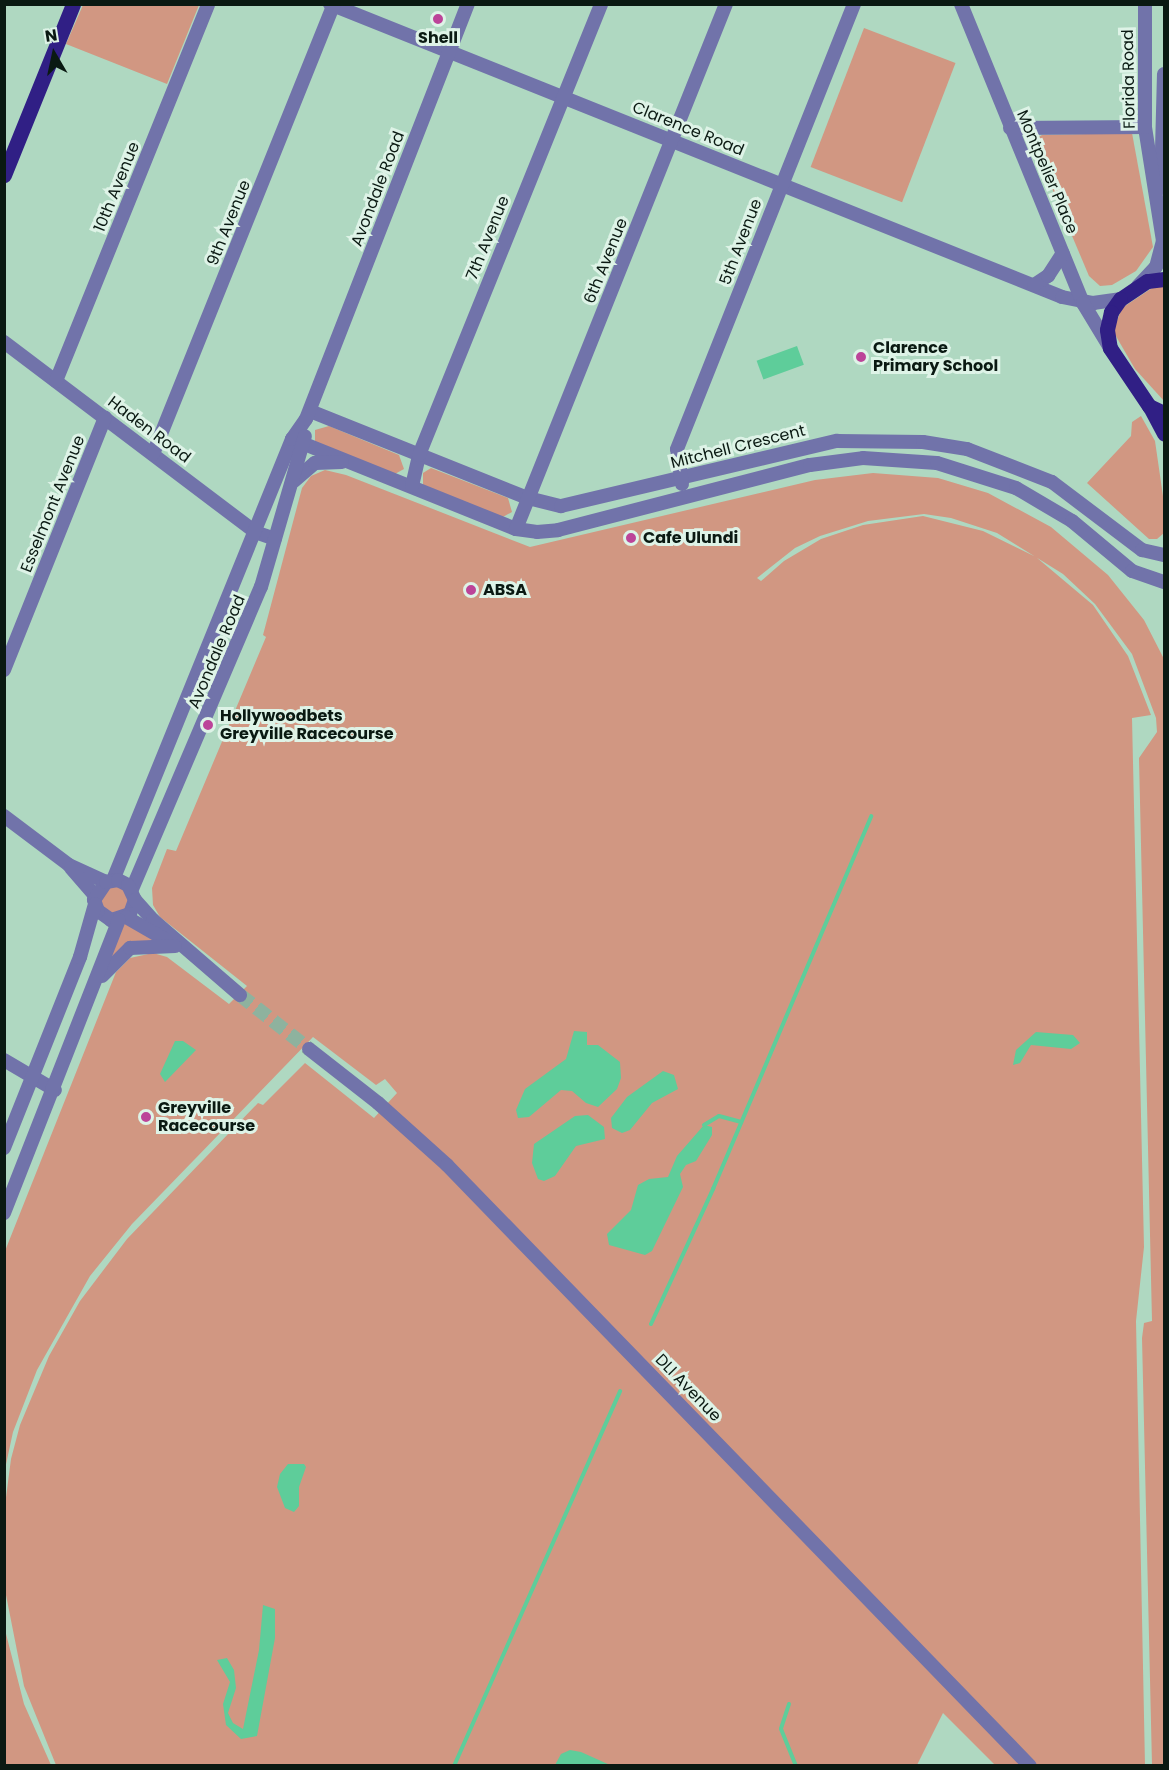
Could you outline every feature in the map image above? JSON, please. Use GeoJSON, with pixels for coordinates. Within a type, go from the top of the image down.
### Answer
{"type":"FeatureCollection","features":[{"type":"Feature","properties":{"kind":"main road"},"geometry":{"type":"LineString","coordinates":[[4,175],[73,4]]}},
{"type":"Feature","properties":{"kind":"main road"},"geometry":{"type":"LineString","coordinates":[[1164,279],[1136,287],[1120,299],[1108,322],[1110,348],[1149,406],[1164,433]]}},
{"type":"Feature","properties":{"kind":"main road"},"geometry":{"type":"LineString","coordinates":[[1149,406],[1164,413]]}},
{"type":"Feature","properties":{"kind":"street","name":"10th Avenue"},"geometry":{"type":"LineString","coordinates":[[56,381],[208,4]]}},
{"type":"Feature","properties":{"kind":"street","name":"Avondale Road"},"geometry":{"type":"LineString","coordinates":[[110,881],[255,532],[298,441],[468,4]]}},
{"type":"Feature","properties":{"kind":"street","name":"7th Avenue"},"geometry":{"type":"LineString","coordinates":[[412,486],[418,455],[601,4]]}},
{"type":"Feature","properties":{"kind":"street","name":"6th Avenue"},"geometry":{"type":"LineString","coordinates":[[516,529],[726,4]]}},
{"type":"Feature","properties":{"kind":"street","name":"5th Avenue"},"geometry":{"type":"LineString","coordinates":[[685,495],[680,478],[677,448],[855,4]]}},
{"type":"Feature","properties":{"kind":"street","name":"Montpelier Place"},"geometry":{"type":"LineString","coordinates":[[961,4],[1083,303],[1110,348]]}},
{"type":"Feature","properties":{"kind":"street","name":"Florida Road"},"geometry":{"type":"LineString","coordinates":[[1136,287],[1156,267],[1162,252],[1160,202],[1145,127],[1145,4]]}},
{"type":"Feature","properties":{"kind":"street","name":"Clarence Road"},"geometry":{"type":"LineString","coordinates":[[333,5],[1034,285],[1083,303],[1120,299]]}},
{"type":"Feature","properties":{"kind":"street","name":"9th Avenue"},"geometry":{"type":"LineString","coordinates":[[153,454],[333,5]]}},
{"type":"Feature","properties":{"kind":"street"},"geometry":{"type":"LineString","coordinates":[[1160,202],[1164,74]]}},
{"type":"Feature","properties":{"kind":"street"},"geometry":{"type":"LineString","coordinates":[[1010,128],[1145,127]]}},
{"type":"Feature","properties":{"kind":"street"},"geometry":{"type":"LineString","coordinates":[[1034,285],[1048,276],[1063,253]]}},
{"type":"Feature","properties":{"kind":"street","name":"Haden Road"},"geometry":{"type":"LineString","coordinates":[[4,342],[255,532],[275,539]]}},
{"type":"Feature","properties":{"kind":"street","name":"Mitchell Crescent"},"geometry":{"type":"LineString","coordinates":[[308,415],[546,505],[573,506],[837,441],[922,442],[974,451],[1052,482],[1142,550],[1164,555]]}},
{"type":"Feature","properties":{"kind":"street","name":"Esselmont Avenue"},"geometry":{"type":"LineString","coordinates":[[4,670],[105,417]]}},
{"type":"Feature","properties":{"kind":"street","name":"Avondale Road"},"geometry":{"type":"LineString","coordinates":[[134,895],[251,615],[289,491],[298,441]]}},
{"type":"Feature","properties":{"kind":"street","name":"Mitchell Crescent"},"geometry":{"type":"LineString","coordinates":[[298,441],[365,466],[516,529],[558,530],[685,495],[810,465],[855,459],[901,459],[967,470],[1016,488],[1051,506],[1132,571],[1164,582]]}},
{"type":"Feature","properties":{"kind":"street"},"geometry":{"type":"LineString","coordinates":[[967,470],[974,451]]}},
{"type":"Feature","properties":{"kind":"street","name":"Mitchell Crescent"},"geometry":{"type":"LineString","coordinates":[[289,491],[302,471],[322,461],[365,466]]}},
{"type":"Feature","properties":{"kind":"street"},"geometry":{"type":"LineString","coordinates":[[1083,531],[1097,515]]}},
{"type":"Feature","properties":{"kind":"street"},"geometry":{"type":"LineString","coordinates":[[164,754],[189,761]]}},
{"type":"Feature","properties":{"kind":"street"},"geometry":{"type":"LineString","coordinates":[[4,816],[69,865],[110,881],[123,881],[191,955]]}},
{"type":"Feature","properties":{"kind":"street"},"geometry":{"type":"LineString","coordinates":[[69,865],[95,900],[104,917],[123,918],[175,945],[191,955],[240,995]]}},
{"type":"Feature","properties":{"kind":"street"},"geometry":{"type":"LineString","coordinates":[[4,1148],[34,1081],[91,928],[95,900],[110,881]]}},
{"type":"Feature","properties":{"kind":"street"},"geometry":{"type":"LineString","coordinates":[[4,1213],[55,1090],[93,988],[134,895]]}},
{"type":"Feature","properties":{"kind":"street"},"geometry":{"type":"LineString","coordinates":[[93,988],[117,957],[130,948],[175,945]]}},
{"type":"Feature","properties":{"kind":"street","name":"DLI Avenue"},"geometry":{"type":"LineString","coordinates":[[309,1049],[378,1103],[447,1165],[1030,1766]]}},
{"type":"Feature","properties":{"kind":"street"},"geometry":{"type":"LineString","coordinates":[[4,1060],[34,1081],[55,1090]]}},
{"type":"Feature","properties":{"kind":"shaded area"},"geometry":{"type":"Polygon","coordinates":[[[83,4],[199,5],[167,84],[66,44],[83,4]]]}},
{"type":"Feature","properties":{"kind":"shaded area"},"geometry":{"type":"Polygon","coordinates":[[[864,28],[955,63],[902,202],[811,167],[864,28]]]}},
{"type":"Feature","properties":{"kind":"shaded area"},"geometry":{"type":"Polygon","coordinates":[[[1132,133],[1153,247],[1136,271],[1112,285],[1100,286],[1089,276],[1032,141],[1042,135],[1132,133]]]}},
{"type":"Feature","properties":{"kind":"shaded area"},"geometry":{"type":"Polygon","coordinates":[[[1164,285],[1164,401],[1135,369],[1113,331],[1122,308],[1152,288],[1164,285]]]}},
{"type":"Feature","properties":{"kind":"shaded area"},"geometry":{"type":"Polygon","coordinates":[[[797,346],[804,365],[763,380],[757,361],[797,346]]]}},
{"type":"Feature","properties":{"kind":"shaded area"},"geometry":{"type":"Polygon","coordinates":[[[1141,416],[1155,441],[1164,503],[1164,533],[1157,539],[1149,539],[1087,483],[1131,436],[1132,422],[1141,416]]]}},
{"type":"Feature","properties":{"kind":"shaded area"},"geometry":{"type":"Polygon","coordinates":[[[329,426],[399,455],[404,469],[393,475],[315,442],[315,430],[329,426]]]}},
{"type":"Feature","properties":{"kind":"shaded area"},"geometry":{"type":"Polygon","coordinates":[[[431,468],[508,498],[512,512],[501,518],[423,485],[423,473],[431,468]]]}},
{"type":"Feature","properties":{"kind":"shaded area"},"geometry":{"type":"Polygon","coordinates":[[[325,470],[346,475],[530,547],[815,480],[873,473],[938,478],[988,493],[1051,527],[1108,575],[1144,620],[1164,659],[1164,1765],[1152,1765],[1142,1338],[1144,1323],[1152,1321],[1139,758],[1157,732],[1156,718],[1132,654],[1095,604],[1063,574],[1037,558],[1093,605],[1128,656],[1151,715],[1132,718],[1144,1247],[1136,1321],[1145,1765],[995,1765],[943,1713],[917,1765],[56,1765],[24,1686],[5,1590],[5,1505],[11,1459],[20,1425],[49,1356],[80,1301],[127,1239],[258,1103],[263,1105],[305,1063],[374,1118],[397,1093],[385,1079],[376,1085],[313,1037],[132,1224],[90,1276],[37,1370],[13,1432],[5,1469],[5,1251],[116,972],[130,958],[153,953],[167,957],[229,1004],[247,986],[160,917],[153,905],[152,888],[167,849],[176,851],[266,637],[263,635],[302,488],[311,476],[325,470]],[[924,514],[868,521],[820,536],[795,548],[757,578],[761,581],[784,561],[821,539],[863,525],[923,516],[983,531],[1034,556],[997,533],[951,518],[924,514]]]}},
{"type":"Feature","properties":{"kind":"shaded area"},"geometry":{"type":"Polygon","coordinates":[[[115,886],[125,890],[129,900],[125,910],[115,914],[105,910],[101,900],[105,890],[115,886]]]}},
{"type":"Feature","properties":{"kind":"shaded area"},"geometry":{"type":"Polygon","coordinates":[[[122,922],[160,940],[128,945],[106,963],[122,922]]]}},
{"type":"Feature","properties":{"kind":"shaded area"},"geometry":{"type":"Polygon","coordinates":[[[574,1031],[587,1032],[587,1045],[598,1045],[620,1062],[621,1078],[617,1089],[598,1107],[586,1103],[572,1091],[561,1090],[529,1117],[518,1118],[516,1110],[525,1089],[566,1059],[574,1031]]]}},
{"type":"Feature","properties":{"kind":"shaded area"},"geometry":{"type":"Polygon","coordinates":[[[1036,1032],[1073,1035],[1080,1043],[1071,1049],[1031,1045],[1020,1063],[1013,1065],[1016,1050],[1036,1032]]]}},
{"type":"Feature","properties":{"kind":"shaded area"},"geometry":{"type":"Polygon","coordinates":[[[175,1041],[183,1041],[196,1050],[165,1082],[160,1074],[175,1041]]]}},
{"type":"Feature","properties":{"kind":"shaded area"},"geometry":{"type":"Polygon","coordinates":[[[663,1071],[674,1075],[678,1089],[652,1103],[630,1130],[622,1133],[612,1128],[611,1118],[627,1097],[663,1071]]]}},
{"type":"Feature","properties":{"kind":"shaded area"},"geometry":{"type":"Polygon","coordinates":[[[588,1115],[604,1127],[605,1139],[576,1146],[555,1176],[544,1181],[538,1179],[532,1163],[534,1144],[575,1116],[588,1115]]]}},
{"type":"Feature","properties":{"kind":"shaded area"},"geometry":{"type":"Polygon","coordinates":[[[704,1125],[712,1127],[712,1135],[696,1161],[686,1165],[680,1174],[683,1187],[652,1251],[645,1255],[609,1245],[607,1234],[631,1210],[638,1185],[649,1179],[668,1177],[677,1156],[704,1125]]]}},
{"type":"Feature","properties":{"kind":"shaded area"},"geometry":{"type":"Polygon","coordinates":[[[288,1464],[304,1464],[306,1467],[299,1487],[299,1506],[294,1512],[285,1508],[277,1487],[280,1474],[288,1464]]]}},
{"type":"Feature","properties":{"kind":"shaded area"},"geometry":{"type":"Polygon","coordinates":[[[263,1605],[275,1609],[275,1638],[257,1736],[241,1739],[226,1725],[223,1704],[230,1682],[217,1660],[227,1658],[234,1670],[236,1688],[228,1713],[233,1723],[243,1729],[259,1650],[263,1605]]]}},
{"type":"Feature","properties":{"kind":"shaded area"},"geometry":{"type":"Polygon","coordinates":[[[4,1626],[24,1704],[51,1765],[5,1765],[4,1626]]]}},
{"type":"Feature","properties":{"kind":"shaded area"},"geometry":{"type":"Polygon","coordinates":[[[570,1750],[581,1752],[610,1765],[555,1765],[561,1754],[570,1750]]]}},
{"type":"Feature","properties":{"kind":"waterway"},"geometry":{"type":"LineString","coordinates":[[651,1324],[713,1189],[871,816]]}},
{"type":"Feature","properties":{"kind":"waterway"},"geometry":{"type":"LineString","coordinates":[[704,1125],[719,1116],[741,1122]]}},
{"type":"Feature","properties":{"kind":"waterway"},"geometry":{"type":"LineString","coordinates":[[454,1766],[620,1391]]}},
{"type":"Feature","properties":{"kind":"waterway"},"geometry":{"type":"LineString","coordinates":[[789,1704],[781,1729],[796,1766]]}},
{"type":"Feature","properties":{"kind":"tunnel"},"geometry":{"type":"LineString","coordinates":[[240,995],[309,1049]]}},
{"type":"Feature","properties":{"kind":"place","name":"Shell"},"geometry":{"type":"Point","coordinates":[438,19]}},
{"type":"Feature","properties":{"kind":"place","name":"Clarence Primary School"},"geometry":{"type":"Point","coordinates":[861,357]}},
{"type":"Feature","properties":{"kind":"place","name":"Cafe Ulundi"},"geometry":{"type":"Point","coordinates":[631,538]}},
{"type":"Feature","properties":{"kind":"place","name":"ABSA"},"geometry":{"type":"Point","coordinates":[471,590]}},
{"type":"Feature","properties":{"kind":"place","name":"Hollywoodbets Greyville Racecourse"},"geometry":{"type":"Point","coordinates":[208,725]}},
{"type":"Feature","properties":{"kind":"place","name":"Greyville Racecourse"},"geometry":{"type":"Point","coordinates":[146,1117]}}]}
